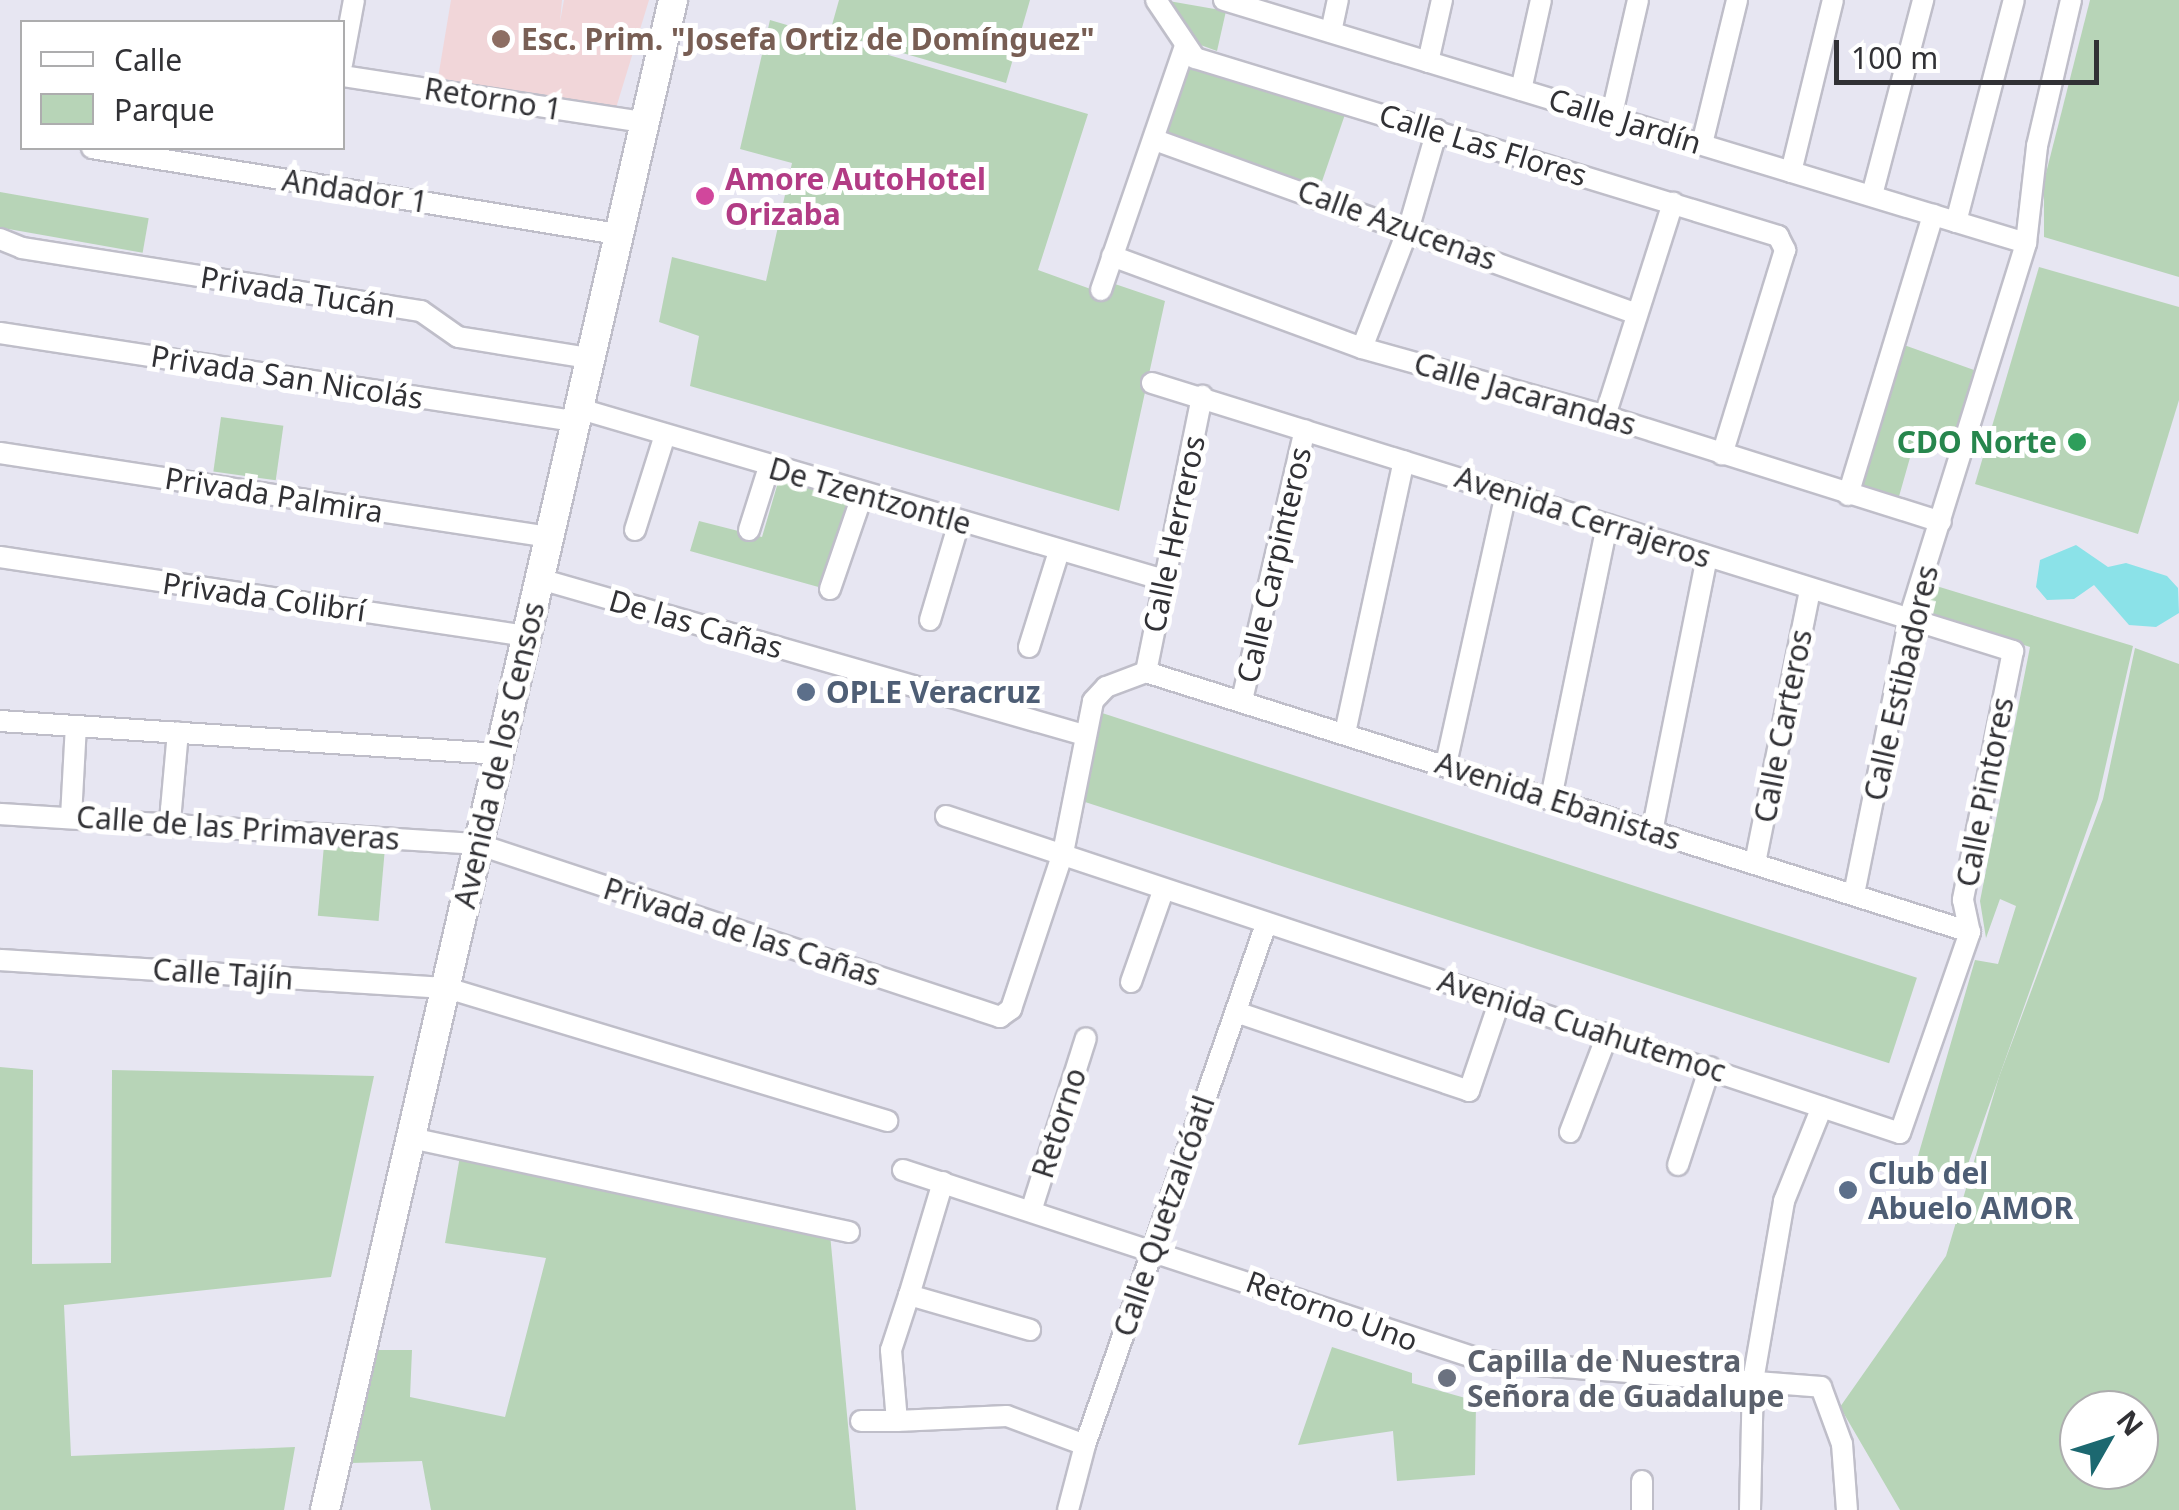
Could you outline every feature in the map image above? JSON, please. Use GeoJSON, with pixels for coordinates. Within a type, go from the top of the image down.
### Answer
{"type":"FeatureCollection","features":[{"type":"Feature","properties":{"kind":"street"},"geometry":{"type":"LineString","coordinates":[[345,48],[354,0]]}},
{"type":"Feature","properties":{"kind":"street","name":"Avenida de los Censos"},"geometry":{"type":"LineString","coordinates":[[325,1510],[673,0]]}},
{"type":"Feature","properties":{"kind":"street"},"geometry":{"type":"LineString","coordinates":[[1100,290],[1155,140],[1184,46],[1156,0]]}},
{"type":"Feature","properties":{"kind":"street"},"geometry":{"type":"LineString","coordinates":[[1331,32],[1338,0]]}},
{"type":"Feature","properties":{"kind":"street"},"geometry":{"type":"LineString","coordinates":[[1428,62],[1442,0]]}},
{"type":"Feature","properties":{"kind":"street"},"geometry":{"type":"LineString","coordinates":[[1521,90],[1542,0]]}},
{"type":"Feature","properties":{"kind":"street"},"geometry":{"type":"LineString","coordinates":[[1611,118],[1638,0]]}},
{"type":"Feature","properties":{"kind":"street"},"geometry":{"type":"LineString","coordinates":[[1702,144],[1738,0]]}},
{"type":"Feature","properties":{"kind":"street"},"geometry":{"type":"LineString","coordinates":[[1790,172],[1832,0]]}},
{"type":"Feature","properties":{"kind":"street"},"geometry":{"type":"LineString","coordinates":[[1872,195],[1923,0]]}},
{"type":"Feature","properties":{"kind":"street"},"geometry":{"type":"LineString","coordinates":[[1956,222],[2014,0]]}},
{"type":"Feature","properties":{"kind":"street","name":"Calle Estibadores"},"geometry":{"type":"LineString","coordinates":[[1854,894],[1910,616],[1941,522],[2020,241],[2037,146],[2072,0]]}},
{"type":"Feature","properties":{"kind":"street","name":"Calle Jardín"},"geometry":{"type":"LineString","coordinates":[[1232,1],[2020,241]]}},
{"type":"Feature","properties":{"kind":"street","name":"Calle Las Flores"},"geometry":{"type":"LineString","coordinates":[[1184,46],[1195,58],[1672,203],[1784,242],[1722,455]]}},
{"type":"Feature","properties":{"kind":"street","name":"Retorno 1"},"geometry":{"type":"LineString","coordinates":[[345,76],[644,122]]}},
{"type":"Feature","properties":{"kind":"street"},"geometry":{"type":"LineString","coordinates":[[1362,348],[1409,227],[1437,130]]}},
{"type":"Feature","properties":{"kind":"street","name":"Calle Azucenas"},"geometry":{"type":"LineString","coordinates":[[1155,140],[1409,227],[1637,314]]}},
{"type":"Feature","properties":{"kind":"street","name":"Andador 1"},"geometry":{"type":"LineString","coordinates":[[104,150],[617,234]]}},
{"type":"Feature","properties":{"kind":"street"},"geometry":{"type":"LineString","coordinates":[[1605,416],[1672,203]]}},
{"type":"Feature","properties":{"kind":"street"},"geometry":{"type":"LineString","coordinates":[[1848,495],[1933,215]]}},
{"type":"Feature","properties":{"kind":"street","name":"Privada Tucán"},"geometry":{"type":"LineString","coordinates":[[0,239],[22,248],[420,311],[458,337],[588,358]]}},
{"type":"Feature","properties":{"kind":"street","name":"Calle Jacarandas"},"geometry":{"type":"LineString","coordinates":[[1112,256],[1362,348],[1605,416],[1941,522]]}},
{"type":"Feature","properties":{"kind":"street","name":"Privada San Nicolás"},"geometry":{"type":"LineString","coordinates":[[0,333],[576,414]]}},
{"type":"Feature","properties":{"kind":"street","name":"Avenida Cerrajeros"},"geometry":{"type":"LineString","coordinates":[[1152,383],[2014,651]]}},
{"type":"Feature","properties":{"kind":"street","name":"Calle Herreros"},"geometry":{"type":"LineString","coordinates":[[1146,672],[1202,396]]}},
{"type":"Feature","properties":{"kind":"street","name":"De Tzentzontle"},"geometry":{"type":"LineString","coordinates":[[576,414],[664,435],[1164,580]]}},
{"type":"Feature","properties":{"kind":"street","name":"Calle Carpinteros"},"geometry":{"type":"LineString","coordinates":[[1242,700],[1305,430]]}},
{"type":"Feature","properties":{"kind":"street"},"geometry":{"type":"LineString","coordinates":[[635,530],[664,435]]}},
{"type":"Feature","properties":{"kind":"street","name":"Privada Palmira"},"geometry":{"type":"LineString","coordinates":[[0,453],[549,537]]}},
{"type":"Feature","properties":{"kind":"street"},"geometry":{"type":"LineString","coordinates":[[1344,734],[1404,461]]}},
{"type":"Feature","properties":{"kind":"street"},"geometry":{"type":"LineString","coordinates":[[749,530],[770,466]]}},
{"type":"Feature","properties":{"kind":"street"},"geometry":{"type":"LineString","coordinates":[[1446,764],[1506,493]]}},
{"type":"Feature","properties":{"kind":"street"},"geometry":{"type":"LineString","coordinates":[[830,589],[863,494]]}},
{"type":"Feature","properties":{"kind":"street"},"geometry":{"type":"LineString","coordinates":[[930,620],[959,522]]}},
{"type":"Feature","properties":{"kind":"street"},"geometry":{"type":"LineString","coordinates":[[1551,798],[1608,525]]}},
{"type":"Feature","properties":{"kind":"street"},"geometry":{"type":"LineString","coordinates":[[1029,648],[1059,551]]}},
{"type":"Feature","properties":{"kind":"street"},"geometry":{"type":"LineString","coordinates":[[1652,832],[1707,557]]}},
{"type":"Feature","properties":{"kind":"street","name":"Privada Colibrí"},"geometry":{"type":"LineString","coordinates":[[0,558],[527,636]]}},
{"type":"Feature","properties":{"kind":"street","name":"De las Cañas"},"geometry":{"type":"LineString","coordinates":[[540,578],[1084,735]]}},
{"type":"Feature","properties":{"kind":"street","name":"Calle Carteros"},"geometry":{"type":"LineString","coordinates":[[1755,863],[1810,589]]}},
{"type":"Feature","properties":{"kind":"street","name":"Calle Pintores"},"geometry":{"type":"LineString","coordinates":[[1970,932],[1963,900],[2014,651]]}},
{"type":"Feature","properties":{"kind":"street"},"geometry":{"type":"LineString","coordinates":[[1063,853],[1084,735],[1099,693],[1146,672]]}},
{"type":"Feature","properties":{"kind":"street","name":"Avenida Ebanistas"},"geometry":{"type":"LineString","coordinates":[[1146,672],[1970,932]]}},
{"type":"Feature","properties":{"kind":"street"},"geometry":{"type":"LineString","coordinates":[[0,721],[500,754]]}},
{"type":"Feature","properties":{"kind":"street"},"geometry":{"type":"LineString","coordinates":[[72,817],[76,726]]}},
{"type":"Feature","properties":{"kind":"street"},"geometry":{"type":"LineString","coordinates":[[170,821],[178,732]]}},
{"type":"Feature","properties":{"kind":"street","name":"Calle de las Primaveras"},"geometry":{"type":"LineString","coordinates":[[0,814],[170,821],[477,844]]}},
{"type":"Feature","properties":{"kind":"street","name":"Avenida Cuahutemoc"},"geometry":{"type":"LineString","coordinates":[[946,816],[1063,853],[1163,892],[1608,1033],[1900,1133],[1970,932]]}},
{"type":"Feature","properties":{"kind":"street","name":"Privada de las Cañas"},"geometry":{"type":"LineString","coordinates":[[477,844],[1007,1014],[1063,853]]}},
{"type":"Feature","properties":{"kind":"street"},"geometry":{"type":"LineString","coordinates":[[1131,982],[1163,892]]}},
{"type":"Feature","properties":{"kind":"street","name":"Calle Quetzalcóatl"},"geometry":{"type":"LineString","coordinates":[[1068,1510],[1085,1445],[1266,924]]}},
{"type":"Feature","properties":{"kind":"street","name":"Calle Tajín"},"geometry":{"type":"LineString","coordinates":[[0,960],[446,988],[887,1121]]}},
{"type":"Feature","properties":{"kind":"street"},"geometry":{"type":"LineString","coordinates":[[1236,1012],[1468,1090],[1500,1000]]}},
{"type":"Feature","properties":{"kind":"street"},"geometry":{"type":"LineString","coordinates":[[1570,1132],[1608,1033]]}},
{"type":"Feature","properties":{"kind":"street","name":"Retorno"},"geometry":{"type":"LineString","coordinates":[[1032,1208],[1086,1038]]}},
{"type":"Feature","properties":{"kind":"street"},"geometry":{"type":"LineString","coordinates":[[1678,1165],[1710,1067]]}},
{"type":"Feature","properties":{"kind":"street"},"geometry":{"type":"LineString","coordinates":[[1750,1510],[1753,1381],[1784,1201],[1822,1107]]}},
{"type":"Feature","properties":{"kind":"street"},"geometry":{"type":"LineString","coordinates":[[411,1138],[849,1232]]}},
{"type":"Feature","properties":{"kind":"street","name":"Retorno"},"geometry":{"type":"LineString","coordinates":[[903,1170],[1032,1208],[1152,1250]]}},
{"type":"Feature","properties":{"kind":"street"},"geometry":{"type":"LineString","coordinates":[[897,1420],[891,1350],[943,1182]]}},
{"type":"Feature","properties":{"kind":"street","name":"Retorno Uno"},"geometry":{"type":"LineString","coordinates":[[1152,1250],[1485,1361],[1821,1386],[1842,1444],[1847,1510]]}},
{"type":"Feature","properties":{"kind":"street"},"geometry":{"type":"LineString","coordinates":[[909,1295],[1030,1330]]}},
{"type":"Feature","properties":{"kind":"street"},"geometry":{"type":"LineString","coordinates":[[861,1421],[1007,1416],[1085,1445]]}},
{"type":"Feature","properties":{"kind":"street"},"geometry":{"type":"LineString","coordinates":[[1642,1480],[1642,1510]]}},
{"type":"Feature","properties":{"kind":"shaded area"},"geometry":{"type":"Polygon","coordinates":[[[451,0],[562,0],[560,22],[564,0],[649,0],[616,108],[438,78],[451,0]]]}},
{"type":"Feature","properties":{"kind":"green space"},"geometry":{"type":"Polygon","coordinates":[[[839,0],[1030,0],[1006,83],[830,32],[839,0]]]}},
{"type":"Feature","properties":{"kind":"green space"},"geometry":{"type":"Polygon","coordinates":[[[1163,0],[1226,11],[1217,51],[1195,43],[1163,0]]]}},
{"type":"Feature","properties":{"kind":"green space"},"geometry":{"type":"Polygon","coordinates":[[[2090,0],[2179,0],[2179,277],[2044,237],[2044,181],[2090,0]]]}},
{"type":"Feature","properties":{"kind":"green space"},"geometry":{"type":"Polygon","coordinates":[[[770,20],[1088,114],[1038,270],[1110,296],[1115,284],[1165,301],[1119,511],[690,386],[699,336],[659,322],[672,257],[766,281],[792,163],[740,149],[770,20]]]}},
{"type":"Feature","properties":{"kind":"green space"},"geometry":{"type":"Polygon","coordinates":[[[1185,60],[1345,115],[1320,187],[1160,132],[1185,60]]]}},
{"type":"Feature","properties":{"kind":"green space"},"geometry":{"type":"Polygon","coordinates":[[[0,192],[149,218],[143,253],[0,228],[0,192]]]}},
{"type":"Feature","properties":{"kind":"green space","name":"CDO Norte"},"geometry":{"type":"Polygon","coordinates":[[[2039,267],[2179,307],[2179,400],[2138,534],[1975,484],[2039,267]]]}},
{"type":"Feature","properties":{"kind":"green space"},"geometry":{"type":"Polygon","coordinates":[[[1904,345],[1974,370],[1954,436],[1919,426],[1898,500],[1860,488],[1904,345]]]}},
{"type":"Feature","properties":{"kind":"green space"},"geometry":{"type":"Polygon","coordinates":[[[221,417],[283,426],[276,480],[213,471],[221,417]]]}},
{"type":"Feature","properties":{"kind":"green space"},"geometry":{"type":"Polygon","coordinates":[[[779,479],[848,499],[822,588],[690,551],[699,521],[762,537],[779,479]]]}},
{"type":"Feature","properties":{"kind":"green space"},"geometry":{"type":"Polygon","coordinates":[[[1933,585],[2133,646],[2098,799],[1962,1181],[1916,1163],[1975,960],[1998,964],[2016,906],[2000,899],[1986,938],[1980,901],[2030,647],[1925,612],[1933,585]]]}},
{"type":"Feature","properties":{"kind":"green space"},"geometry":{"type":"Polygon","coordinates":[[[2135,648],[2179,664],[2179,1510],[1900,1510],[1840,1407],[1946,1256],[1999,1077],[2103,799],[2135,648]]]}},
{"type":"Feature","properties":{"kind":"green space"},"geometry":{"type":"Polygon","coordinates":[[[1099,712],[1917,978],[1889,1063],[1071,798],[1099,712]]]}},
{"type":"Feature","properties":{"kind":"green space"},"geometry":{"type":"Polygon","coordinates":[[[324,845],[385,850],[379,921],[318,916],[324,845]]]}},
{"type":"Feature","properties":{"kind":"green space"},"geometry":{"type":"Polygon","coordinates":[[[0,1067],[33,1070],[32,1264],[111,1263],[112,1070],[374,1076],[331,1277],[64,1305],[71,1456],[295,1447],[284,1510],[0,1510],[0,1067]]]}},
{"type":"Feature","properties":{"kind":"green space"},"geometry":{"type":"Polygon","coordinates":[[[460,1156],[830,1234],[856,1510],[431,1510],[422,1461],[351,1463],[378,1350],[412,1350],[410,1397],[505,1417],[546,1258],[445,1243],[460,1156]]]}},
{"type":"Feature","properties":{"kind":"green space"},"geometry":{"type":"Polygon","coordinates":[[[1332,1347],[1412,1373],[1412,1383],[1476,1401],[1475,1475],[1397,1481],[1393,1431],[1298,1445],[1332,1347]]]}},
{"type":"Feature","properties":{"kind":"water"},"geometry":{"type":"Polygon","coordinates":[[[2076,545],[2108,567],[2126,563],[2167,576],[2178,588],[2179,613],[2156,627],[2129,625],[2094,585],[2074,599],[2047,600],[2036,587],[2040,560],[2076,545]]]}},
{"type":"Feature","properties":{"kind":"place","name":"Esc. Prim. \"Josefa Ortiz de Domínguez\""},"geometry":{"type":"Point","coordinates":[501,39]}},
{"type":"Feature","properties":{"kind":"place","name":"Amore AutoHotel Orizaba"},"geometry":{"type":"Point","coordinates":[705,196]}},
{"type":"Feature","properties":{"kind":"place","name":"CDO Norte"},"geometry":{"type":"Point","coordinates":[2077,442]}},
{"type":"Feature","properties":{"kind":"place","name":"OPLE Veracruz"},"geometry":{"type":"Point","coordinates":[806,692]}},
{"type":"Feature","properties":{"kind":"place","name":"Club del Abuelo AMOR"},"geometry":{"type":"Point","coordinates":[1848,1190]}},
{"type":"Feature","properties":{"kind":"place","name":"Capilla de Nuestra Señora de Guadalupe"},"geometry":{"type":"Point","coordinates":[1447,1378]}}]}
